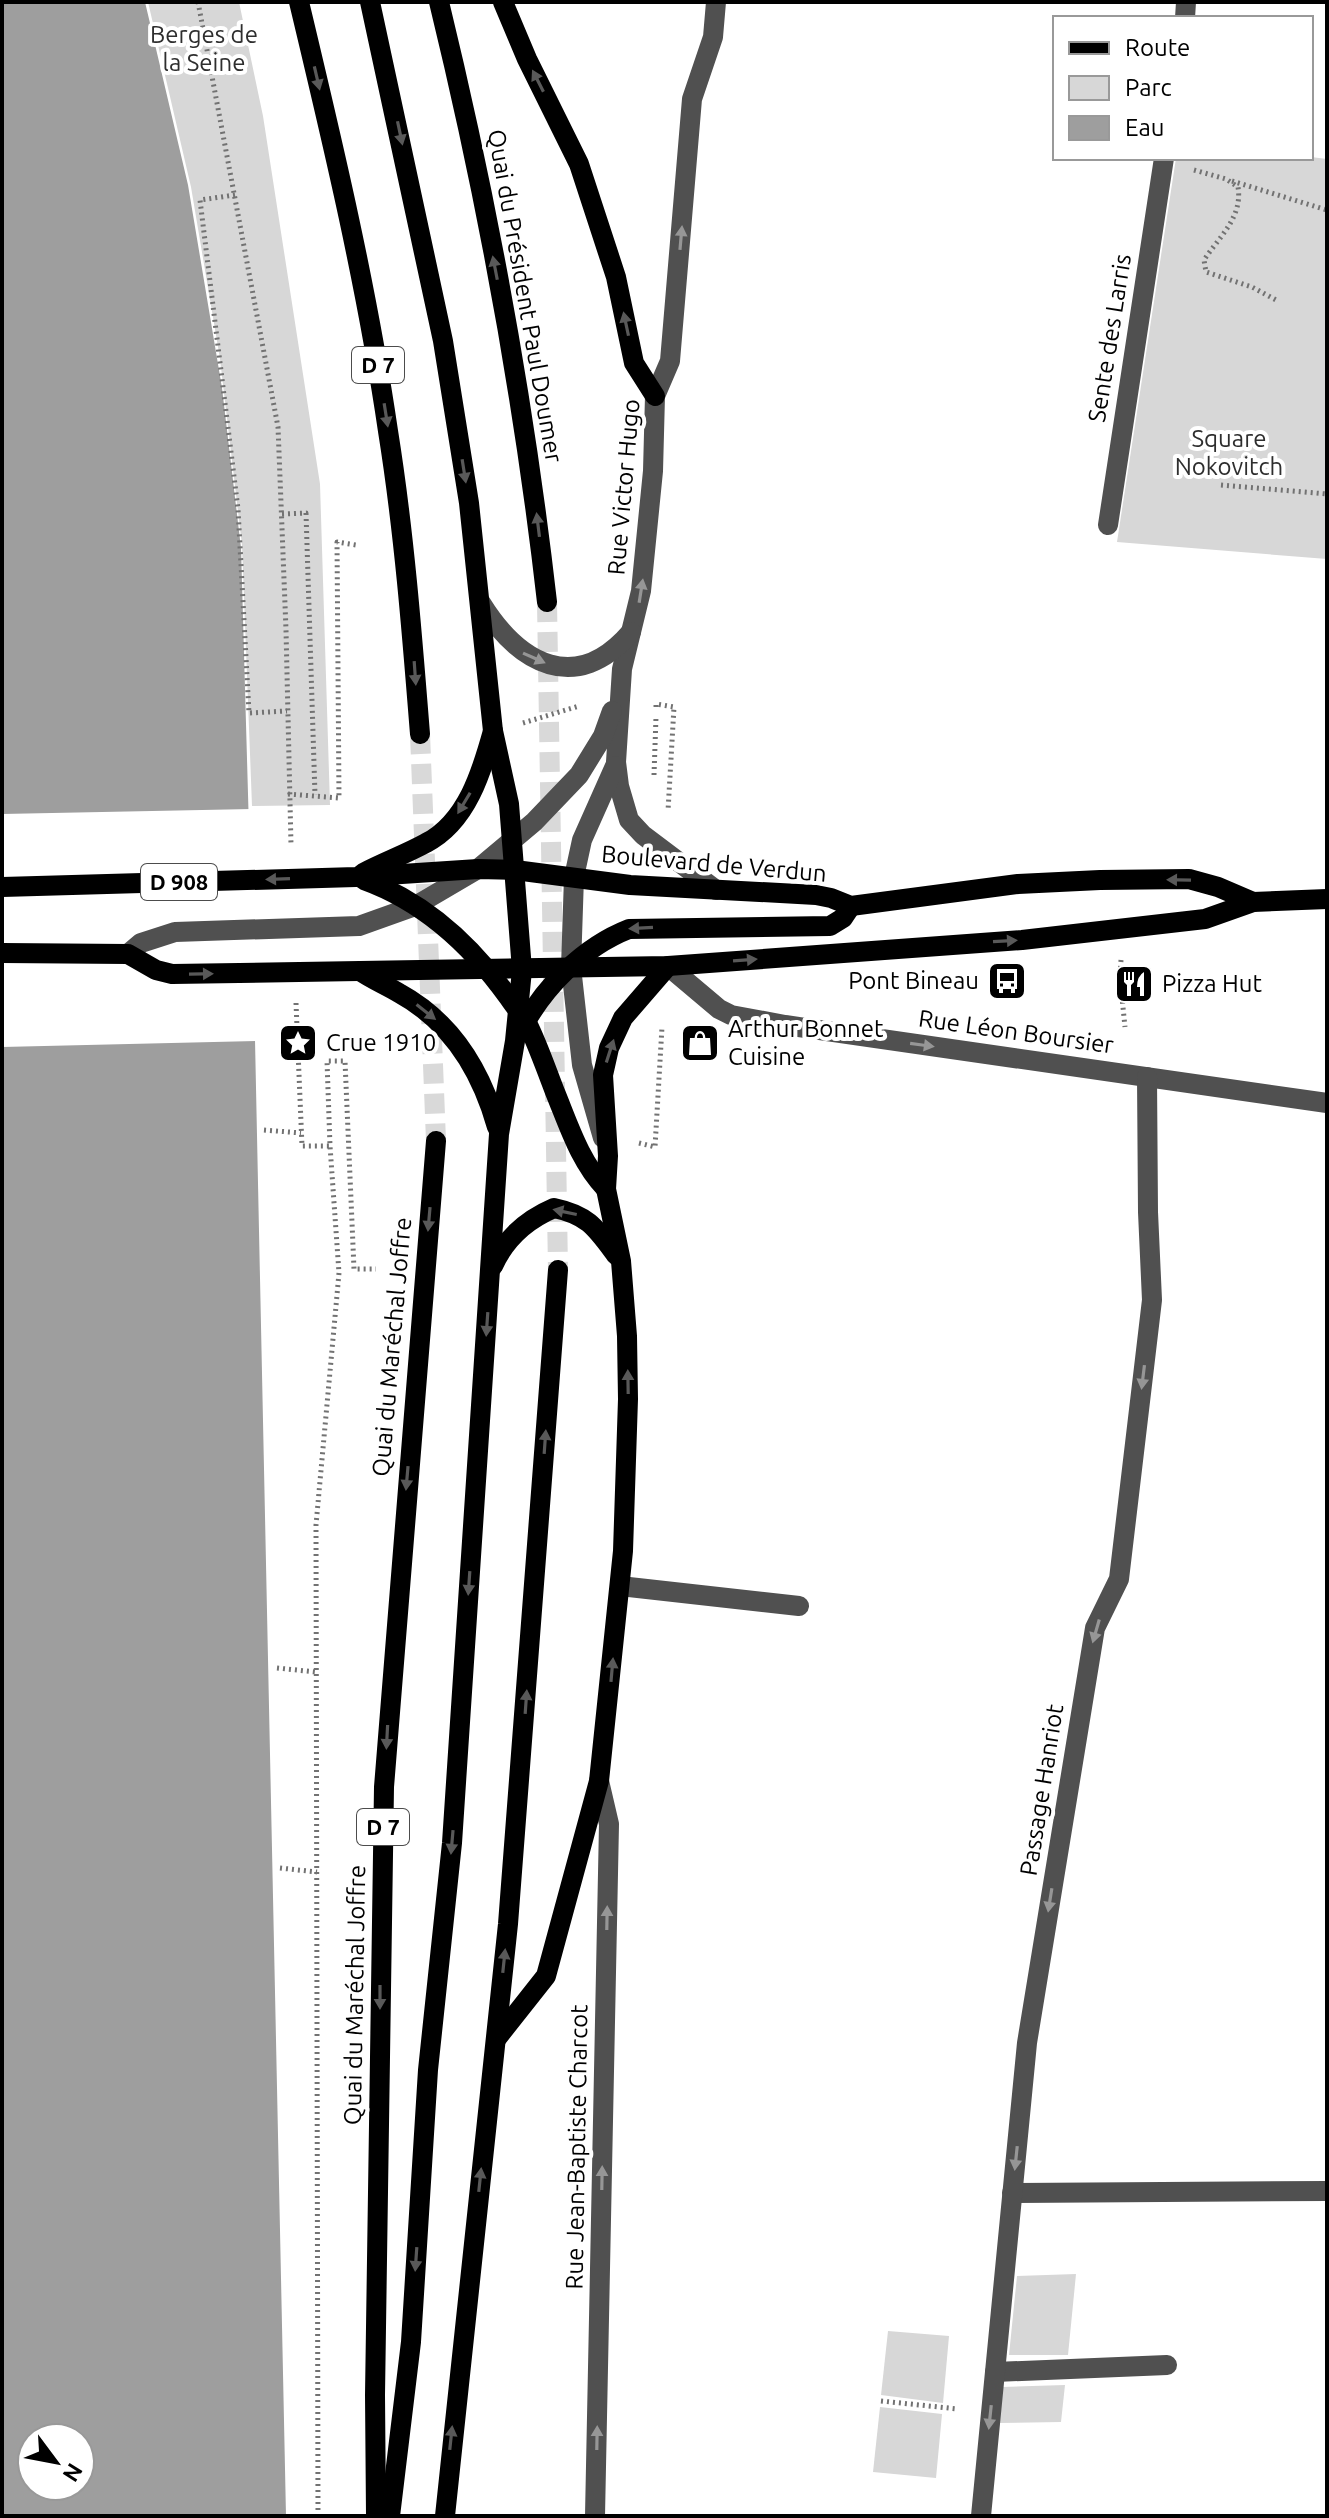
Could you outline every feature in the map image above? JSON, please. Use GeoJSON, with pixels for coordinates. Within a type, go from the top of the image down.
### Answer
{"type":"FeatureCollection","features":[{"type":"Feature","properties":{"kind":"main road","name":"D 7"},"geometry":{"type":"LineString","coordinates":[[299,2],[333,147],[377,361],[411,620],[420,734]]}},
{"type":"Feature","properties":{"kind":"main road"},"geometry":{"type":"LineString","coordinates":[[370,2],[443,341],[469,503],[493,731],[507,785],[522,970],[522,1016],[499,1134],[452,1843],[428,2070],[409,2357],[390,2516]]}},
{"type":"Feature","properties":{"kind":"main road","name":"Quai du Président Paul Doumer"},"geometry":{"type":"LineString","coordinates":[[439,2],[459,83],[517,380],[535,494],[547,602]]}},
{"type":"Feature","properties":{"kind":"main road"},"geometry":{"type":"LineString","coordinates":[[503,2],[527,59],[579,164],[616,277],[634,363],[655,396]]}},
{"type":"Feature","properties":{"kind":"main road"},"geometry":{"type":"LineString","coordinates":[[356,877],[427,843],[459,813],[479,777],[493,731]]}},
{"type":"Feature","properties":{"kind":"main road","name":"Boulevard de Verdun"},"geometry":{"type":"LineString","coordinates":[[356,877],[478,869],[515,870],[630,885],[816,895],[851,906],[1018,884],[1189,879],[1253,902]]}},
{"type":"Feature","properties":{"kind":"main road"},"geometry":{"type":"LineString","coordinates":[[356,877],[396,892],[461,940],[490,971],[522,1016],[580,1152],[591,1174],[606,1189]]}},
{"type":"Feature","properties":{"kind":"main road","name":"D 908"},"geometry":{"type":"LineString","coordinates":[[2,887],[356,877]]}},
{"type":"Feature","properties":{"kind":"main road","name":"Boulevard de Verdun"},"geometry":{"type":"LineString","coordinates":[[360,971],[668,966],[1022,940],[1205,919],[1253,902],[1327,899]]}},
{"type":"Feature","properties":{"kind":"main road","name":"D 908"},"geometry":{"type":"LineString","coordinates":[[571,967],[603,941],[629,929],[830,926],[843,918],[851,906]]}},
{"type":"Feature","properties":{"kind":"main road","name":"D 908"},"geometry":{"type":"LineString","coordinates":[[2,953],[128,954],[156,970],[172,974],[360,971]]}},
{"type":"Feature","properties":{"kind":"main road"},"geometry":{"type":"LineString","coordinates":[[496,2038],[546,1976],[599,1781],[620,1586],[628,1399],[621,1261],[606,1189],[608,1156],[603,1075],[609,1048],[623,1018],[668,966]]}},
{"type":"Feature","properties":{"kind":"main road"},"geometry":{"type":"LineString","coordinates":[[522,1016],[571,967]]}},
{"type":"Feature","properties":{"kind":"main road"},"geometry":{"type":"LineString","coordinates":[[360,971],[422,1008],[451,1034],[475,1069],[489,1099],[499,1134]]}},
{"type":"Feature","properties":{"kind":"main road","name":"Quai du Maréchal Joffre"},"geometry":{"type":"LineString","coordinates":[[376,2516],[384,1787],[436,1141]]}},
{"type":"Feature","properties":{"kind":"main road"},"geometry":{"type":"LineString","coordinates":[[490,1272],[500,1251],[513,1237],[536,1216],[554,1208],[584,1218],[621,1261]]}},
{"type":"Feature","properties":{"kind":"main road"},"geometry":{"type":"LineString","coordinates":[[445,2516],[517,1825],[558,1270]]}},
{"type":"Feature","properties":{"kind":"street","name":"Rue Victor Hugo"},"geometry":{"type":"LineString","coordinates":[[716,2],[713,37],[692,99],[670,361],[655,396],[653,471],[645,554],[641,591],[619,694],[616,762],[629,820],[716,890]]}},
{"type":"Feature","properties":{"kind":"street","name":"Sente des Larris"},"geometry":{"type":"LineString","coordinates":[[1108,525],[1163,162]]}},
{"type":"Feature","properties":{"kind":"street"},"geometry":{"type":"LineString","coordinates":[[481,603],[496,628],[511,644],[535,660],[555,666],[577,666],[598,659],[611,652],[631,632]]}},
{"type":"Feature","properties":{"kind":"street"},"geometry":{"type":"LineString","coordinates":[[415,906],[478,869],[534,822],[579,775],[603,736],[619,694]]}},
{"type":"Feature","properties":{"kind":"street"},"geometry":{"type":"LineString","coordinates":[[608,1156],[582,1065],[571,967],[574,877],[582,840],[616,762]]}},
{"type":"Feature","properties":{"kind":"street","name":"D 908"},"geometry":{"type":"LineString","coordinates":[[128,954],[141,943],[175,932],[359,926],[415,906]]}},
{"type":"Feature","properties":{"kind":"street","name":"Rue Léon Boursier"},"geometry":{"type":"LineString","coordinates":[[668,966],[708,1003],[731,1015],[1327,1103]]}},
{"type":"Feature","properties":{"kind":"street","name":"Passage Hanriot"},"geometry":{"type":"LineString","coordinates":[[981,2516],[1027,2043],[1095,1628],[1119,1579],[1152,1300],[1147,1077]]}},
{"type":"Feature","properties":{"kind":"street"},"geometry":{"type":"LineString","coordinates":[[620,1586],[799,1606]]}},
{"type":"Feature","properties":{"kind":"street","name":"Rue Jean-Baptiste Charcot"},"geometry":{"type":"LineString","coordinates":[[595,2516],[609,1824],[599,1781]]}},
{"type":"Feature","properties":{"kind":"street"},"geometry":{"type":"LineString","coordinates":[[1012,2193],[1327,2191]]}},
{"type":"Feature","properties":{"kind":"street"},"geometry":{"type":"LineString","coordinates":[[995,2372],[1167,2365]]}},
{"type":"Feature","properties":{"kind":"path"},"geometry":{"type":"LineString","coordinates":[[198,2],[278,427],[288,794],[339,798],[337,542],[356,545]]}},
{"type":"Feature","properties":{"kind":"path"},"geometry":{"type":"LineString","coordinates":[[1163,162],[1327,210]]}},
{"type":"Feature","properties":{"kind":"path"},"geometry":{"type":"LineString","coordinates":[[1226,179],[1238,187],[1240,197],[1229,229],[1204,260],[1206,272],[1252,287],[1276,300]]}},
{"type":"Feature","properties":{"kind":"path"},"geometry":{"type":"LineString","coordinates":[[235,195],[200,200],[238,509],[249,713],[287,711]]}},
{"type":"Feature","properties":{"kind":"path"},"geometry":{"type":"LineString","coordinates":[[1221,485],[1327,494]]}},
{"type":"Feature","properties":{"kind":"path"},"geometry":{"type":"LineString","coordinates":[[282,514],[306,513],[315,796]]}},
{"type":"Feature","properties":{"kind":"path"},"geometry":{"type":"LineString","coordinates":[[654,787],[656,704],[674,707],[665,852]]}},
{"type":"Feature","properties":{"kind":"path"},"geometry":{"type":"LineString","coordinates":[[515,725],[580,706]]}},
{"type":"Feature","properties":{"kind":"path"},"geometry":{"type":"LineString","coordinates":[[1120,978],[1125,1027]]}},
{"type":"Feature","properties":{"kind":"path"},"geometry":{"type":"LineString","coordinates":[[639,1130],[639,1144],[655,1147],[662,1022]]}},
{"type":"Feature","properties":{"kind":"path"},"geometry":{"type":"LineString","coordinates":[[318,2516],[316,1525],[339,1273],[327,1061],[345,1061],[354,1269],[376,1269]]}},
{"type":"Feature","properties":{"kind":"path"},"geometry":{"type":"LineString","coordinates":[[264,1130],[301,1133]]}},
{"type":"Feature","properties":{"kind":"path"},"geometry":{"type":"LineString","coordinates":[[302,1146],[330,1146]]}},
{"type":"Feature","properties":{"kind":"path"},"geometry":{"type":"LineString","coordinates":[[277,1668],[316,1672]]}},
{"type":"Feature","properties":{"kind":"path"},"geometry":{"type":"LineString","coordinates":[[280,1868],[317,1872]]}},
{"type":"Feature","properties":{"kind":"path"},"geometry":{"type":"LineString","coordinates":[[881,2401],[991,2412]]}},
{"type":"Feature","properties":{"kind":"green space","name":"Berges de la Seine"},"geometry":{"type":"Polygon","coordinates":[[[148,2],[239,2],[263,116],[320,484],[330,805],[252,806],[242,545],[220,359],[191,187],[148,2]]]}},
{"type":"Feature","properties":{"kind":"green space","name":"Square Nokovitch"},"geometry":{"type":"Polygon","coordinates":[[[1327,159],[1327,559],[1117,542],[1176,160],[1327,159]]]}},
{"type":"Feature","properties":{"kind":"green space"},"geometry":{"type":"Polygon","coordinates":[[[1076,2274],[1068,2355],[1009,2355],[1017,2276],[1076,2274]]]}},
{"type":"Feature","properties":{"kind":"green space"},"geometry":{"type":"Polygon","coordinates":[[[888,2331],[949,2336],[943,2403],[881,2395],[888,2331]]]}},
{"type":"Feature","properties":{"kind":"green space"},"geometry":{"type":"Polygon","coordinates":[[[1065,2385],[1061,2422],[998,2423],[1002,2387],[1065,2385]]]}},
{"type":"Feature","properties":{"kind":"green space"},"geometry":{"type":"Polygon","coordinates":[[[880,2407],[942,2414],[936,2478],[873,2472],[880,2407]]]}},
{"type":"Feature","properties":{"kind":"water"},"geometry":{"type":"Polygon","coordinates":[[[2,2],[145,2],[188,185],[222,388],[241,548],[255,1040],[286,2516],[2,2516],[2,2]]]}},
{"type":"Feature","properties":{"kind":"pier"},"geometry":{"type":"Polygon","coordinates":[[[252,809],[259,1041],[2,1047],[2,814],[252,809]]]}},
{"type":"Feature","properties":{"kind":"tunnel"},"geometry":{"type":"LineString","coordinates":[[547,602],[558,1270]]}},
{"type":"Feature","properties":{"kind":"tunnel"},"geometry":{"type":"LineString","coordinates":[[420,734],[436,1141]]}},
{"type":"Feature","properties":{"kind":"place","name":"Pont Bineau"},"geometry":{"type":"Point","coordinates":[1007,981]}},
{"type":"Feature","properties":{"kind":"place","name":"Pizza Hut"},"geometry":{"type":"Point","coordinates":[1134,984]}},
{"type":"Feature","properties":{"kind":"place","name":"Crue 1910"},"geometry":{"type":"Point","coordinates":[298,1043]}},
{"type":"Feature","properties":{"kind":"place","name":"Arthur Bonnet Cuisine"},"geometry":{"type":"Point","coordinates":[700,1043]}}]}
